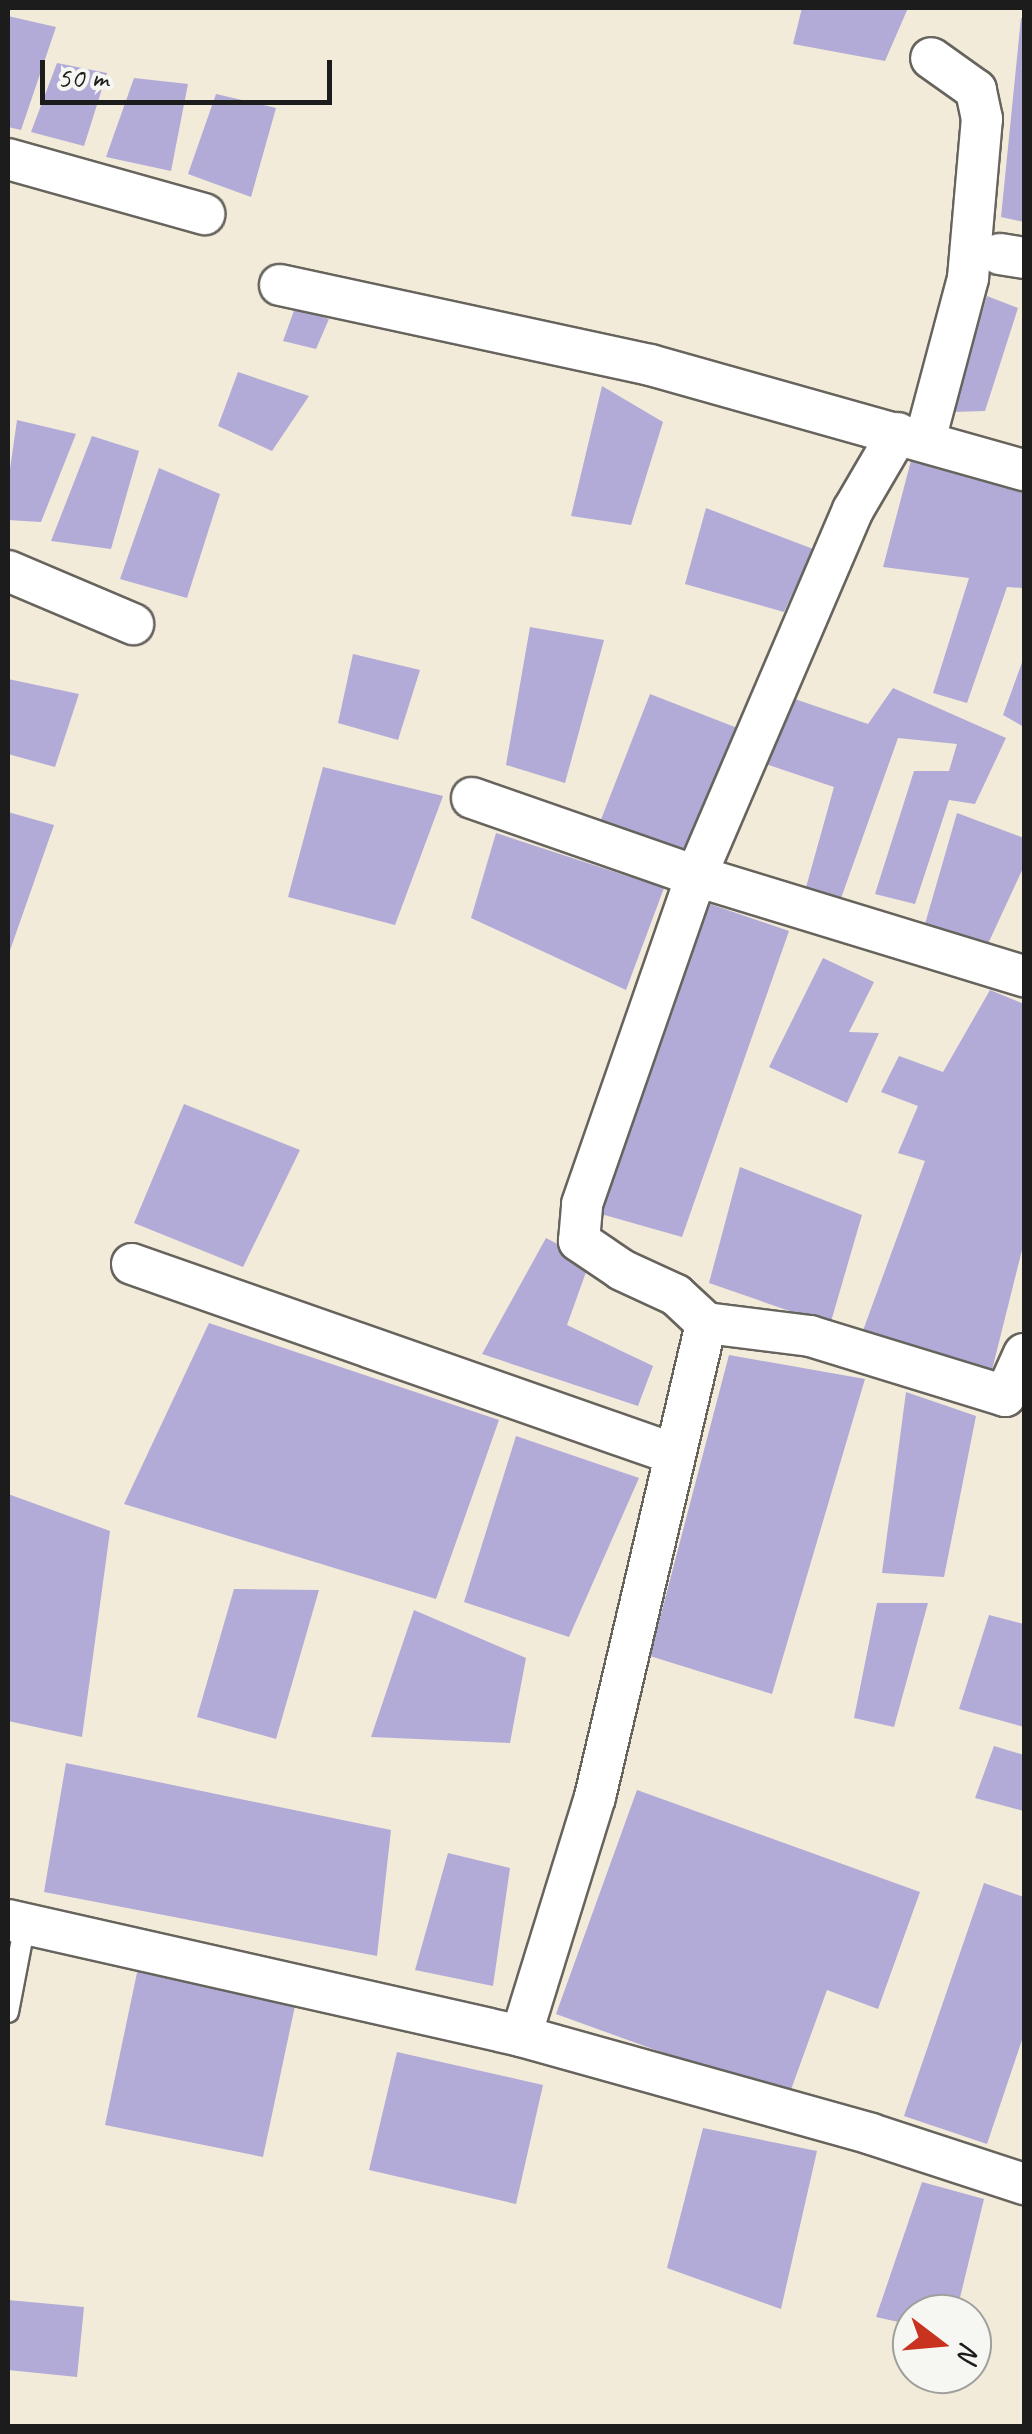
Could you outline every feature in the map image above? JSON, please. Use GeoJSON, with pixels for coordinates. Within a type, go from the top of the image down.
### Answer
{"type":"FeatureCollection","features":[{"type":"Feature","properties":{"kind":"street"},"geometry":{"type":"LineString","coordinates":[[931,58],[976,90],[982,119],[968,278],[912,436],[853,510],[696,876],[582,1204],[579,1241],[622,1270],[676,1296],[706,1323],[810,1336],[1005,1396],[1024,1354]]}},
{"type":"Feature","properties":{"kind":"street"},"geometry":{"type":"LineString","coordinates":[[8,159],[204,214]]}},
{"type":"Feature","properties":{"kind":"street"},"geometry":{"type":"LineString","coordinates":[[280,285],[650,365],[1024,470]]}},
{"type":"Feature","properties":{"kind":"street"},"geometry":{"type":"LineString","coordinates":[[8,571],[133,624]]}},
{"type":"Feature","properties":{"kind":"street"},"geometry":{"type":"LineString","coordinates":[[472,798],[696,876],[1024,976]]}},
{"type":"Feature","properties":{"kind":"street"},"geometry":{"type":"LineString","coordinates":[[132,1264],[674,1454]]}},
{"type":"Feature","properties":{"kind":"street"},"geometry":{"type":"LineString","coordinates":[[521,2036],[595,1798],[706,1323]]}},
{"type":"Feature","properties":{"kind":"street"},"geometry":{"type":"LineString","coordinates":[[16,1922],[521,2036],[870,2134],[1024,2184]]}},
{"type":"Feature","properties":{"kind":"lane"},"geometry":{"type":"LineString","coordinates":[[8,2012],[16,1922]]}},
{"type":"Feature","properties":{"kind":"building"},"geometry":{"type":"Polygon","coordinates":[[[802,8],[908,8],[885,61],[793,44],[802,8]]]}},
{"type":"Feature","properties":{"kind":"building"},"geometry":{"type":"Polygon","coordinates":[[[8,16],[56,27],[21,130],[8,127],[8,16]]]}},
{"type":"Feature","properties":{"kind":"building"},"geometry":{"type":"Polygon","coordinates":[[[1024,18],[1024,222],[1001,217],[1024,18]]]}},
{"type":"Feature","properties":{"kind":"building"},"geometry":{"type":"Polygon","coordinates":[[[57,63],[107,73],[84,146],[31,132],[57,63]]]}},
{"type":"Feature","properties":{"kind":"building"},"geometry":{"type":"Polygon","coordinates":[[[134,78],[188,84],[171,171],[106,157],[134,78]]]}},
{"type":"Feature","properties":{"kind":"building"},"geometry":{"type":"Polygon","coordinates":[[[216,94],[276,108],[251,197],[188,174],[216,94]]]}},
{"type":"Feature","properties":{"kind":"building"},"geometry":{"type":"Polygon","coordinates":[[[987,296],[1018,308],[985,411],[952,412],[987,296]]]}},
{"type":"Feature","properties":{"kind":"building"},"geometry":{"type":"Polygon","coordinates":[[[295,308],[329,319],[316,349],[283,341],[295,308]]]}},
{"type":"Feature","properties":{"kind":"building"},"geometry":{"type":"Polygon","coordinates":[[[238,372],[309,396],[272,451],[218,426],[238,372]]]}},
{"type":"Feature","properties":{"kind":"building"},"geometry":{"type":"Polygon","coordinates":[[[602,386],[663,422],[631,525],[571,516],[602,386]]]}},
{"type":"Feature","properties":{"kind":"building"},"geometry":{"type":"Polygon","coordinates":[[[17,420],[76,434],[41,522],[8,520],[8,483],[17,420]]]}},
{"type":"Feature","properties":{"kind":"building"},"geometry":{"type":"Polygon","coordinates":[[[92,436],[139,451],[111,549],[51,541],[92,436]]]}},
{"type":"Feature","properties":{"kind":"building"},"geometry":{"type":"Polygon","coordinates":[[[912,457],[1024,490],[1024,588],[1007,587],[967,703],[933,693],[969,578],[883,567],[912,457]]]}},
{"type":"Feature","properties":{"kind":"building"},"geometry":{"type":"Polygon","coordinates":[[[159,468],[220,494],[187,598],[120,579],[159,468]]]}},
{"type":"Feature","properties":{"kind":"building"},"geometry":{"type":"Polygon","coordinates":[[[706,508],[813,549],[784,612],[685,584],[706,508]]]}},
{"type":"Feature","properties":{"kind":"building"},"geometry":{"type":"Polygon","coordinates":[[[530,627],[604,640],[565,783],[506,765],[530,627]]]}},
{"type":"Feature","properties":{"kind":"building"},"geometry":{"type":"Polygon","coordinates":[[[353,654],[420,670],[398,740],[338,723],[353,654]]]}},
{"type":"Feature","properties":{"kind":"building"},"geometry":{"type":"Polygon","coordinates":[[[1024,657],[1024,727],[1003,715],[1024,657]]]}},
{"type":"Feature","properties":{"kind":"building"},"geometry":{"type":"Polygon","coordinates":[[[8,679],[79,694],[55,767],[8,754],[8,679]]]}},
{"type":"Feature","properties":{"kind":"building"},"geometry":{"type":"Polygon","coordinates":[[[893,688],[1006,738],[975,804],[949,800],[915,904],[875,894],[914,771],[949,771],[957,744],[898,738],[839,904],[805,891],[834,787],[760,762],[786,696],[868,724],[893,688]]]}},
{"type":"Feature","properties":{"kind":"building"},"geometry":{"type":"Polygon","coordinates":[[[650,694],[740,729],[692,852],[600,822],[650,694]]]}},
{"type":"Feature","properties":{"kind":"building"},"geometry":{"type":"Polygon","coordinates":[[[323,767],[443,796],[395,925],[288,897],[323,767]]]}},
{"type":"Feature","properties":{"kind":"building"},"geometry":{"type":"Polygon","coordinates":[[[8,812],[54,825],[8,956],[8,812]]]}},
{"type":"Feature","properties":{"kind":"building"},"geometry":{"type":"Polygon","coordinates":[[[957,813],[1024,838],[1024,866],[987,946],[925,924],[957,813]]]}},
{"type":"Feature","properties":{"kind":"building"},"geometry":{"type":"Polygon","coordinates":[[[496,833],[664,888],[626,990],[471,918],[496,833]]]}},
{"type":"Feature","properties":{"kind":"building"},"geometry":{"type":"Polygon","coordinates":[[[710,904],[789,931],[682,1237],[594,1212],[710,904]]]}},
{"type":"Feature","properties":{"kind":"building"},"geometry":{"type":"Polygon","coordinates":[[[823,958],[874,982],[849,1032],[879,1033],[847,1103],[769,1067],[823,958]]]}},
{"type":"Feature","properties":{"kind":"building"},"geometry":{"type":"Polygon","coordinates":[[[990,990],[1024,1004],[1024,1242],[992,1370],[861,1336],[925,1161],[898,1153],[918,1106],[881,1092],[899,1056],[943,1072],[990,990]]]}},
{"type":"Feature","properties":{"kind":"building"},"geometry":{"type":"Polygon","coordinates":[[[184,1104],[300,1150],[243,1267],[134,1223],[184,1104]]]}},
{"type":"Feature","properties":{"kind":"building"},"geometry":{"type":"Polygon","coordinates":[[[740,1167],[862,1215],[830,1325],[709,1283],[740,1167]]]}},
{"type":"Feature","properties":{"kind":"building"},"geometry":{"type":"Polygon","coordinates":[[[546,1238],[590,1261],[567,1325],[653,1366],[638,1406],[482,1354],[546,1238]]]}},
{"type":"Feature","properties":{"kind":"building"},"geometry":{"type":"Polygon","coordinates":[[[209,1323],[499,1420],[436,1599],[124,1504],[209,1323]]]}},
{"type":"Feature","properties":{"kind":"building"},"geometry":{"type":"Polygon","coordinates":[[[729,1355],[865,1379],[772,1694],[650,1656],[729,1355]]]}},
{"type":"Feature","properties":{"kind":"building"},"geometry":{"type":"Polygon","coordinates":[[[906,1392],[976,1416],[944,1577],[882,1573],[906,1392]]]}},
{"type":"Feature","properties":{"kind":"building"},"geometry":{"type":"Polygon","coordinates":[[[516,1436],[639,1478],[569,1637],[464,1602],[516,1436]]]}},
{"type":"Feature","properties":{"kind":"building"},"geometry":{"type":"Polygon","coordinates":[[[8,1494],[110,1531],[82,1737],[8,1721],[8,1494]]]}},
{"type":"Feature","properties":{"kind":"building"},"geometry":{"type":"Polygon","coordinates":[[[234,1589],[319,1590],[276,1739],[197,1717],[234,1589]]]}},
{"type":"Feature","properties":{"kind":"building"},"geometry":{"type":"Polygon","coordinates":[[[877,1603],[928,1603],[894,1727],[854,1718],[877,1603]]]}},
{"type":"Feature","properties":{"kind":"building"},"geometry":{"type":"Polygon","coordinates":[[[414,1610],[526,1658],[510,1743],[371,1737],[414,1610]]]}},
{"type":"Feature","properties":{"kind":"building"},"geometry":{"type":"Polygon","coordinates":[[[989,1615],[1024,1624],[1024,1727],[959,1709],[989,1615]]]}},
{"type":"Feature","properties":{"kind":"building"},"geometry":{"type":"Polygon","coordinates":[[[994,1746],[1024,1755],[1024,1811],[975,1798],[994,1746]]]}},
{"type":"Feature","properties":{"kind":"building"},"geometry":{"type":"Polygon","coordinates":[[[66,1763],[391,1830],[377,1956],[44,1892],[66,1763]]]}},
{"type":"Feature","properties":{"kind":"building"},"geometry":{"type":"Polygon","coordinates":[[[637,1790],[920,1892],[878,2009],[827,1990],[788,2098],[556,2014],[637,1790]]]}},
{"type":"Feature","properties":{"kind":"building"},"geometry":{"type":"Polygon","coordinates":[[[448,1853],[510,1868],[493,1986],[415,1970],[448,1853]]]}},
{"type":"Feature","properties":{"kind":"building"},"geometry":{"type":"Polygon","coordinates":[[[984,1883],[1024,1897],[1024,2034],[987,2144],[904,2116],[984,1883]]]}},
{"type":"Feature","properties":{"kind":"building"},"geometry":{"type":"Polygon","coordinates":[[[138,1968],[296,2001],[263,2157],[105,2125],[138,1968]]]}},
{"type":"Feature","properties":{"kind":"building"},"geometry":{"type":"Polygon","coordinates":[[[397,2052],[543,2085],[516,2204],[369,2170],[397,2052]]]}},
{"type":"Feature","properties":{"kind":"building"},"geometry":{"type":"Polygon","coordinates":[[[703,2128],[817,2151],[781,2309],[667,2268],[703,2128]]]}},
{"type":"Feature","properties":{"kind":"building"},"geometry":{"type":"Polygon","coordinates":[[[922,2182],[984,2199],[961,2294],[892,2294],[892,2321],[876,2317],[922,2182]]]}},
{"type":"Feature","properties":{"kind":"building"},"geometry":{"type":"Polygon","coordinates":[[[8,2300],[84,2307],[77,2377],[8,2370],[8,2300]]]}}]}
